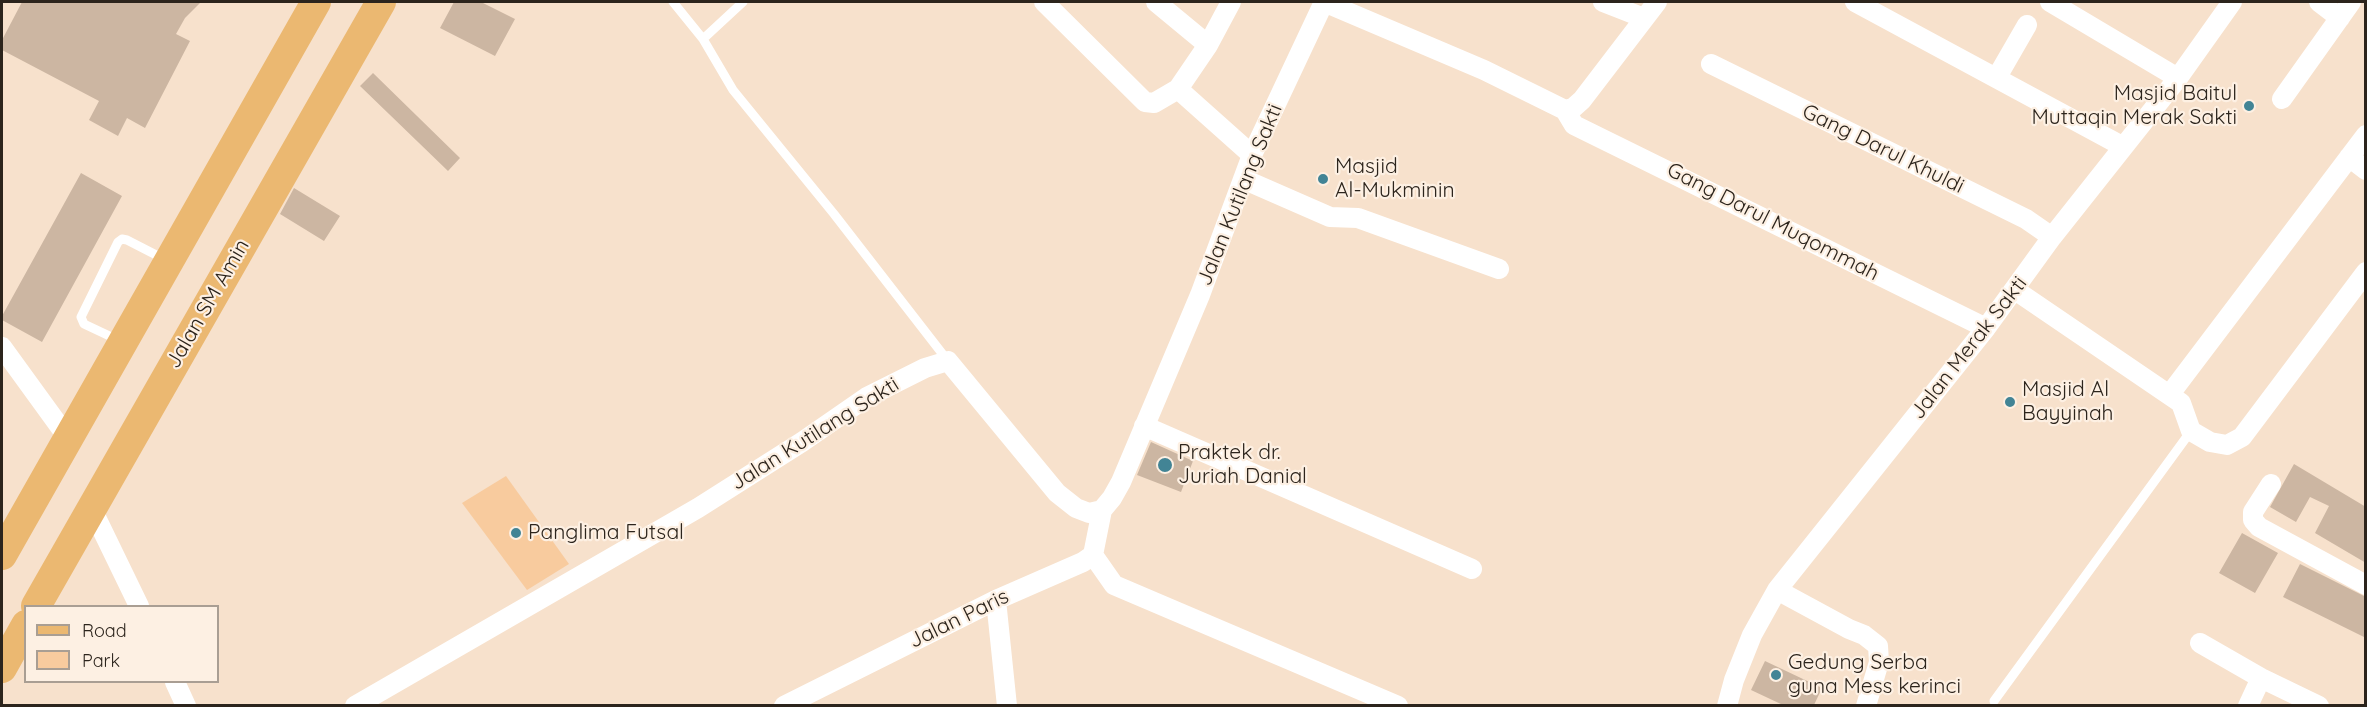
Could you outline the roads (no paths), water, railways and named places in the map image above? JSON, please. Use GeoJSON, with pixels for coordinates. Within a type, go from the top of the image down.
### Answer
{"type":"FeatureCollection","features":[{"type":"Feature","properties":{"kind":"main road"},"geometry":{"type":"LineString","coordinates":[[2,555],[316,2]]}},
{"type":"Feature","properties":{"kind":"main road","name":"Jalan SM Amin"},"geometry":{"type":"LineString","coordinates":[[37,605],[381,2]]}},
{"type":"Feature","properties":{"kind":"main road"},"geometry":{"type":"LineString","coordinates":[[2,669],[24,629]]}},
{"type":"Feature","properties":{"kind":"street"},"geometry":{"type":"LineString","coordinates":[[1044,2],[1145,102],[1154,103],[1178,89],[1208,45],[1232,2]]}},
{"type":"Feature","properties":{"kind":"street"},"geometry":{"type":"LineString","coordinates":[[1156,2],[1208,45]]}},
{"type":"Feature","properties":{"kind":"street","name":"Gang Darul Muqommah"},"geometry":{"type":"LineString","coordinates":[[1324,2],[1484,70],[1565,110],[1574,125],[1986,328]]}},
{"type":"Feature","properties":{"kind":"street","name":"Jalan Kutilang Sakti"},"geometry":{"type":"LineString","coordinates":[[1102,510],[1121,482],[1200,295],[1252,155],[1324,2]]}},
{"type":"Feature","properties":{"kind":"street"},"geometry":{"type":"LineString","coordinates":[[1603,2],[1644,18]]}},
{"type":"Feature","properties":{"kind":"street"},"geometry":{"type":"LineString","coordinates":[[1565,110],[1573,108],[1582,100],[1657,2]]}},
{"type":"Feature","properties":{"kind":"street"},"geometry":{"type":"LineString","coordinates":[[1855,2],[2122,146]]}},
{"type":"Feature","properties":{"kind":"street"},"geometry":{"type":"LineString","coordinates":[[2050,2],[2178,78]]}},
{"type":"Feature","properties":{"kind":"street","name":"Jalan Merak Sakti"},"geometry":{"type":"LineString","coordinates":[[1727,705],[1734,680],[1752,635],[1777,590],[1986,328],[2052,237],[2178,78],[2232,2]]}},
{"type":"Feature","properties":{"kind":"street"},"geometry":{"type":"LineString","coordinates":[[2319,2],[2340,18]]}},
{"type":"Feature","properties":{"kind":"street"},"geometry":{"type":"LineString","coordinates":[[2282,99],[2351,2]]}},
{"type":"Feature","properties":{"kind":"street"},"geometry":{"type":"LineString","coordinates":[[1997,77],[2026,25]]}},
{"type":"Feature","properties":{"kind":"street","name":"Gang Darul Khuldi"},"geometry":{"type":"LineString","coordinates":[[1711,64],[2026,219],[2052,237]]}},
{"type":"Feature","properties":{"kind":"street"},"geometry":{"type":"LineString","coordinates":[[1178,89],[1252,155]]}},
{"type":"Feature","properties":{"kind":"street"},"geometry":{"type":"LineString","coordinates":[[2170,394],[2366,135]]}},
{"type":"Feature","properties":{"kind":"street"},"geometry":{"type":"LineString","coordinates":[[2349,157],[2366,170]]}},
{"type":"Feature","properties":{"kind":"street"},"geometry":{"type":"LineString","coordinates":[[1243,178],[1330,217],[1358,218],[1499,269]]}},
{"type":"Feature","properties":{"kind":"street"},"geometry":{"type":"LineString","coordinates":[[2015,290],[2170,394],[2181,403],[2191,431],[2210,442],[2227,445],[2241,437],[2366,272]]}},
{"type":"Feature","properties":{"kind":"street"},"geometry":{"type":"LineString","coordinates":[[2,347],[68,438]]}},
{"type":"Feature","properties":{"kind":"street"},"geometry":{"type":"LineString","coordinates":[[948,361],[1057,493],[1076,508],[1089,513],[1102,510],[1093,555],[1114,585],[1398,705]]}},
{"type":"Feature","properties":{"kind":"street","name":"Jalan Kutilang Sakti"},"geometry":{"type":"LineString","coordinates":[[355,705],[698,508],[802,442],[867,397],[925,368],[948,361]]}},
{"type":"Feature","properties":{"kind":"street"},"geometry":{"type":"LineString","coordinates":[[1144,426],[1472,568]]}},
{"type":"Feature","properties":{"kind":"street"},"geometry":{"type":"LineString","coordinates":[[2271,484],[2253,512],[2253,520],[2259,527],[2366,585]]}},
{"type":"Feature","properties":{"kind":"street"},"geometry":{"type":"LineString","coordinates":[[91,507],[139,605]]}},
{"type":"Feature","properties":{"kind":"street","name":"Jalan Paris"},"geometry":{"type":"LineString","coordinates":[[788,704],[996,600],[1083,562],[1093,555]]}},
{"type":"Feature","properties":{"kind":"street"},"geometry":{"type":"LineString","coordinates":[[1777,590],[1864,635],[1878,646],[1879,662],[1866,705]]}},
{"type":"Feature","properties":{"kind":"street"},"geometry":{"type":"LineString","coordinates":[[996,600],[1007,705]]}},
{"type":"Feature","properties":{"kind":"street"},"geometry":{"type":"LineString","coordinates":[[2200,643],[2261,678],[2319,705]]}},
{"type":"Feature","properties":{"kind":"street"},"geometry":{"type":"LineString","coordinates":[[2248,705],[2261,678]]}},
{"type":"Feature","properties":{"kind":"street"},"geometry":{"type":"LineString","coordinates":[[176,683],[186,705]]}},
{"type":"Feature","properties":{"kind":"lane"},"geometry":{"type":"LineString","coordinates":[[673,2],[703,39],[733,90],[834,214],[948,361]]}},
{"type":"Feature","properties":{"kind":"lane"},"geometry":{"type":"LineString","coordinates":[[703,39],[744,2]]}},
{"type":"Feature","properties":{"kind":"lane"},"geometry":{"type":"LineString","coordinates":[[123,343],[84,324],[81,317],[118,242],[122,239],[127,240],[169,262]]}},
{"type":"Feature","properties":{"kind":"lane"},"geometry":{"type":"LineString","coordinates":[[1994,701],[2191,431]]}},
{"type":"Feature","properties":{"kind":"place","name":"Masjid Baitul Muttaqin Merak Sakti"},"geometry":{"type":"Point","coordinates":[2249,106]}},
{"type":"Feature","properties":{"kind":"place","name":"Masjid Al-Mukminin"},"geometry":{"type":"Point","coordinates":[1323,179]}},
{"type":"Feature","properties":{"kind":"place","name":"Masjid Al Bayyinah"},"geometry":{"type":"Point","coordinates":[2010,402]}},
{"type":"Feature","properties":{"kind":"place","name":"Praktek dr. Juriah Danial"},"geometry":{"type":"Point","coordinates":[1165,465]}},
{"type":"Feature","properties":{"kind":"place","name":"Panglima Futsal"},"geometry":{"type":"Point","coordinates":[516,533]}},
{"type":"Feature","properties":{"kind":"place","name":"Gedung Serba guna Mess kerinci"},"geometry":{"type":"Point","coordinates":[1776,675]}}]}
